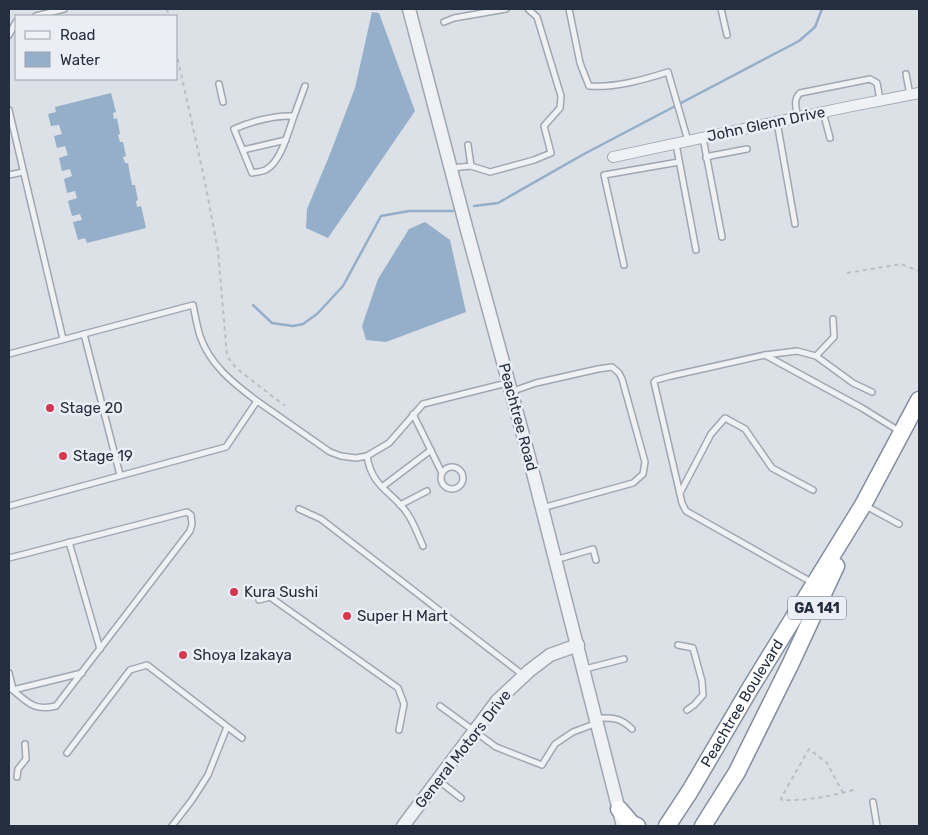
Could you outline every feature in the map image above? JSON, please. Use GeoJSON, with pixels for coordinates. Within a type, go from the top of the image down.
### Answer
{"type":"FeatureCollection","features":[{"type":"Feature","properties":{"kind":"highway","name":"Peachtree Boulevard"},"geometry":{"type":"LineString","coordinates":[[666,825],[690,791],[863,504],[919,400]]}},
{"type":"Feature","properties":{"kind":"highway","name":"Peachtree Boulevard"},"geometry":{"type":"LineString","coordinates":[[703,826],[737,772],[822,598],[863,504]]}},
{"type":"Feature","properties":{"kind":"highway"},"geometry":{"type":"LineString","coordinates":[[619,809],[632,824],[637,826]]}},
{"type":"Feature","properties":{"kind":"street","name":"Peachtree Road"},"geometry":{"type":"LineString","coordinates":[[409,9],[556,560],[623,826]]}},
{"type":"Feature","properties":{"kind":"street","name":"John Glenn Drive"},"geometry":{"type":"LineString","coordinates":[[613,157],[915,94]]}},
{"type":"Feature","properties":{"kind":"street","name":"General Motors Drive"},"geometry":{"type":"LineString","coordinates":[[403,826],[497,701],[523,676],[550,655],[578,645]]}},
{"type":"Feature","properties":{"kind":"lane"},"geometry":{"type":"LineString","coordinates":[[40,15],[64,9]]}},
{"type":"Feature","properties":{"kind":"lane"},"geometry":{"type":"LineString","coordinates":[[444,22],[454,18],[506,9]]}},
{"type":"Feature","properties":{"kind":"lane"},"geometry":{"type":"LineString","coordinates":[[450,168],[471,166],[490,172],[534,160],[550,153],[544,126],[560,108],[561,96],[537,17],[528,9]]}},
{"type":"Feature","properties":{"kind":"lane"},"geometry":{"type":"LineString","coordinates":[[570,9],[580,63],[589,86],[603,87],[650,78],[668,72],[688,141]]}},
{"type":"Feature","properties":{"kind":"lane"},"geometry":{"type":"LineString","coordinates":[[721,9],[727,35]]}},
{"type":"Feature","properties":{"kind":"lane"},"geometry":{"type":"LineString","coordinates":[[906,74],[915,94]]}},
{"type":"Feature","properties":{"kind":"lane"},"geometry":{"type":"LineString","coordinates":[[798,117],[795,104],[796,97],[800,93],[870,80],[876,83],[880,100]]}},
{"type":"Feature","properties":{"kind":"lane"},"geometry":{"type":"LineString","coordinates":[[219,84],[223,102]]}},
{"type":"Feature","properties":{"kind":"lane"},"geometry":{"type":"LineString","coordinates":[[294,116],[282,115],[253,121],[234,129],[252,173],[267,170],[276,160],[286,140],[305,86]]}},
{"type":"Feature","properties":{"kind":"lane"},"geometry":{"type":"LineString","coordinates":[[9,110],[63,339]]}},
{"type":"Feature","properties":{"kind":"lane"},"geometry":{"type":"LineString","coordinates":[[823,112],[830,138]]}},
{"type":"Feature","properties":{"kind":"lane"},"geometry":{"type":"LineString","coordinates":[[777,122],[795,224]]}},
{"type":"Feature","properties":{"kind":"lane"},"geometry":{"type":"LineString","coordinates":[[703,138],[722,237]]}},
{"type":"Feature","properties":{"kind":"lane"},"geometry":{"type":"LineString","coordinates":[[242,150],[286,140]]}},
{"type":"Feature","properties":{"kind":"lane"},"geometry":{"type":"LineString","coordinates":[[676,144],[696,250]]}},
{"type":"Feature","properties":{"kind":"lane"},"geometry":{"type":"LineString","coordinates":[[468,145],[471,166]]}},
{"type":"Feature","properties":{"kind":"lane"},"geometry":{"type":"LineString","coordinates":[[706,158],[747,149]]}},
{"type":"Feature","properties":{"kind":"lane"},"geometry":{"type":"LineString","coordinates":[[624,265],[604,175],[679,162]]}},
{"type":"Feature","properties":{"kind":"lane"},"geometry":{"type":"LineString","coordinates":[[9,175],[23,172]]}},
{"type":"Feature","properties":{"kind":"lane"},"geometry":{"type":"LineString","coordinates":[[9,354],[193,305],[200,336],[209,355],[228,379],[256,401],[330,452],[341,456],[367,456],[389,443],[412,414],[423,404],[536,383],[598,369],[612,368],[619,373],[645,462],[643,474],[633,483],[542,508]]}},
{"type":"Feature","properties":{"kind":"lane"},"geometry":{"type":"LineString","coordinates":[[816,356],[834,337],[833,320]]}},
{"type":"Feature","properties":{"kind":"lane"},"geometry":{"type":"LineString","coordinates":[[84,334],[120,476]]}},
{"type":"Feature","properties":{"kind":"lane"},"geometry":{"type":"LineString","coordinates":[[815,584],[686,511],[680,494],[654,382],[671,376],[766,355],[796,351],[816,356],[853,383],[872,392]]}},
{"type":"Feature","properties":{"kind":"lane"},"geometry":{"type":"LineString","coordinates":[[766,355],[862,408],[902,433]]}},
{"type":"Feature","properties":{"kind":"lane"},"geometry":{"type":"LineString","coordinates":[[9,506],[226,447],[256,401]]}},
{"type":"Feature","properties":{"kind":"lane"},"geometry":{"type":"LineString","coordinates":[[412,414],[442,473],[441,480],[446,488],[457,488],[462,482],[462,475],[455,468],[447,468],[442,473]]}},
{"type":"Feature","properties":{"kind":"lane"},"geometry":{"type":"LineString","coordinates":[[680,494],[711,434],[725,418],[745,429],[772,468],[813,490]]}},
{"type":"Feature","properties":{"kind":"lane"},"geometry":{"type":"LineString","coordinates":[[382,487],[431,450]]}},
{"type":"Feature","properties":{"kind":"lane"},"geometry":{"type":"LineString","coordinates":[[367,456],[369,467],[375,480],[407,513],[423,546]]}},
{"type":"Feature","properties":{"kind":"lane"},"geometry":{"type":"LineString","coordinates":[[400,505],[427,491]]}},
{"type":"Feature","properties":{"kind":"lane"},"geometry":{"type":"LineString","coordinates":[[863,504],[899,524]]}},
{"type":"Feature","properties":{"kind":"lane"},"geometry":{"type":"LineString","coordinates":[[299,509],[321,519],[523,676]]}},
{"type":"Feature","properties":{"kind":"lane"},"geometry":{"type":"LineString","coordinates":[[9,558],[187,512],[191,515],[192,524],[190,531],[56,706],[46,708],[35,707],[11,688],[9,673]]}},
{"type":"Feature","properties":{"kind":"lane"},"geometry":{"type":"LineString","coordinates":[[69,542],[100,649]]}},
{"type":"Feature","properties":{"kind":"lane"},"geometry":{"type":"LineString","coordinates":[[556,560],[593,549],[596,560]]}},
{"type":"Feature","properties":{"kind":"lane"},"geometry":{"type":"LineString","coordinates":[[258,600],[270,597],[398,688],[404,704],[399,730]]}},
{"type":"Feature","properties":{"kind":"lane"},"geometry":{"type":"LineString","coordinates":[[678,645],[693,648],[702,681],[703,695],[688,710]]}},
{"type":"Feature","properties":{"kind":"lane"},"geometry":{"type":"LineString","coordinates":[[584,670],[624,659]]}},
{"type":"Feature","properties":{"kind":"lane"},"geometry":{"type":"LineString","coordinates":[[67,754],[130,670],[147,665],[242,738]]}},
{"type":"Feature","properties":{"kind":"lane"},"geometry":{"type":"LineString","coordinates":[[11,688],[82,673]]}},
{"type":"Feature","properties":{"kind":"lane"},"geometry":{"type":"LineString","coordinates":[[440,706],[496,747],[542,765],[556,744],[573,732],[597,721],[615,718],[624,720],[632,728]]}},
{"type":"Feature","properties":{"kind":"lane"},"geometry":{"type":"LineString","coordinates":[[172,826],[208,775],[227,727]]}},
{"type":"Feature","properties":{"kind":"lane"},"geometry":{"type":"LineString","coordinates":[[17,776],[18,769],[26,759],[25,744]]}},
{"type":"Feature","properties":{"kind":"lane"},"geometry":{"type":"LineString","coordinates":[[438,780],[461,798]]}},
{"type":"Feature","properties":{"kind":"lane"},"geometry":{"type":"LineString","coordinates":[[873,802],[877,826]]}},
{"type":"Feature","properties":{"kind":"path"},"geometry":{"type":"LineString","coordinates":[[178,60],[218,251],[227,356],[236,368],[285,406]]}},
{"type":"Feature","properties":{"kind":"path"},"geometry":{"type":"LineString","coordinates":[[847,273],[901,264],[919,271]]}},
{"type":"Feature","properties":{"kind":"path"},"geometry":{"type":"LineString","coordinates":[[843,793],[827,763],[809,749],[781,798],[782,800],[809,800],[843,793],[857,789]]}},
{"type":"Feature","properties":{"kind":"water"},"geometry":{"type":"Polygon","coordinates":[[[372,12],[379,13],[415,111],[328,238],[306,228],[307,209],[355,88],[372,12]]]}},
{"type":"Feature","properties":{"kind":"water"},"geometry":{"type":"Polygon","coordinates":[[[111,93],[116,112],[113,113],[114,119],[117,118],[120,134],[118,135],[120,142],[123,142],[126,156],[123,157],[125,163],[128,163],[132,185],[135,185],[138,200],[136,201],[137,207],[141,206],[146,228],[87,243],[85,238],[78,240],[73,222],[82,220],[80,214],[72,216],[68,201],[77,198],[75,191],[67,193],[64,179],[72,176],[70,169],[62,171],[59,158],[68,155],[65,146],[57,148],[54,136],[62,134],[59,125],[51,126],[48,114],[56,112],[55,107],[111,93]]]}},
{"type":"Feature","properties":{"kind":"water"},"geometry":{"type":"Polygon","coordinates":[[[425,222],[450,240],[466,312],[386,342],[366,340],[362,326],[378,279],[409,229],[425,222]]]}},
{"type":"Feature","properties":{"kind":"waterway"},"geometry":{"type":"LineString","coordinates":[[474,206],[498,203],[584,154],[799,41],[815,27],[822,9]]}},
{"type":"Feature","properties":{"kind":"waterway"},"geometry":{"type":"LineString","coordinates":[[253,305],[272,323],[293,326],[303,324],[317,314],[343,286],[381,216],[409,211],[453,211]]}},
{"type":"Feature","properties":{"kind":"place","name":"Stage 20"},"geometry":{"type":"Point","coordinates":[50,408]}},
{"type":"Feature","properties":{"kind":"place","name":"Stage 19"},"geometry":{"type":"Point","coordinates":[63,456]}},
{"type":"Feature","properties":{"kind":"place","name":"Kura Sushi"},"geometry":{"type":"Point","coordinates":[234,592]}},
{"type":"Feature","properties":{"kind":"place","name":"Super H Mart"},"geometry":{"type":"Point","coordinates":[347,616]}},
{"type":"Feature","properties":{"kind":"place","name":"Shoya Izakaya"},"geometry":{"type":"Point","coordinates":[183,655]}}]}
